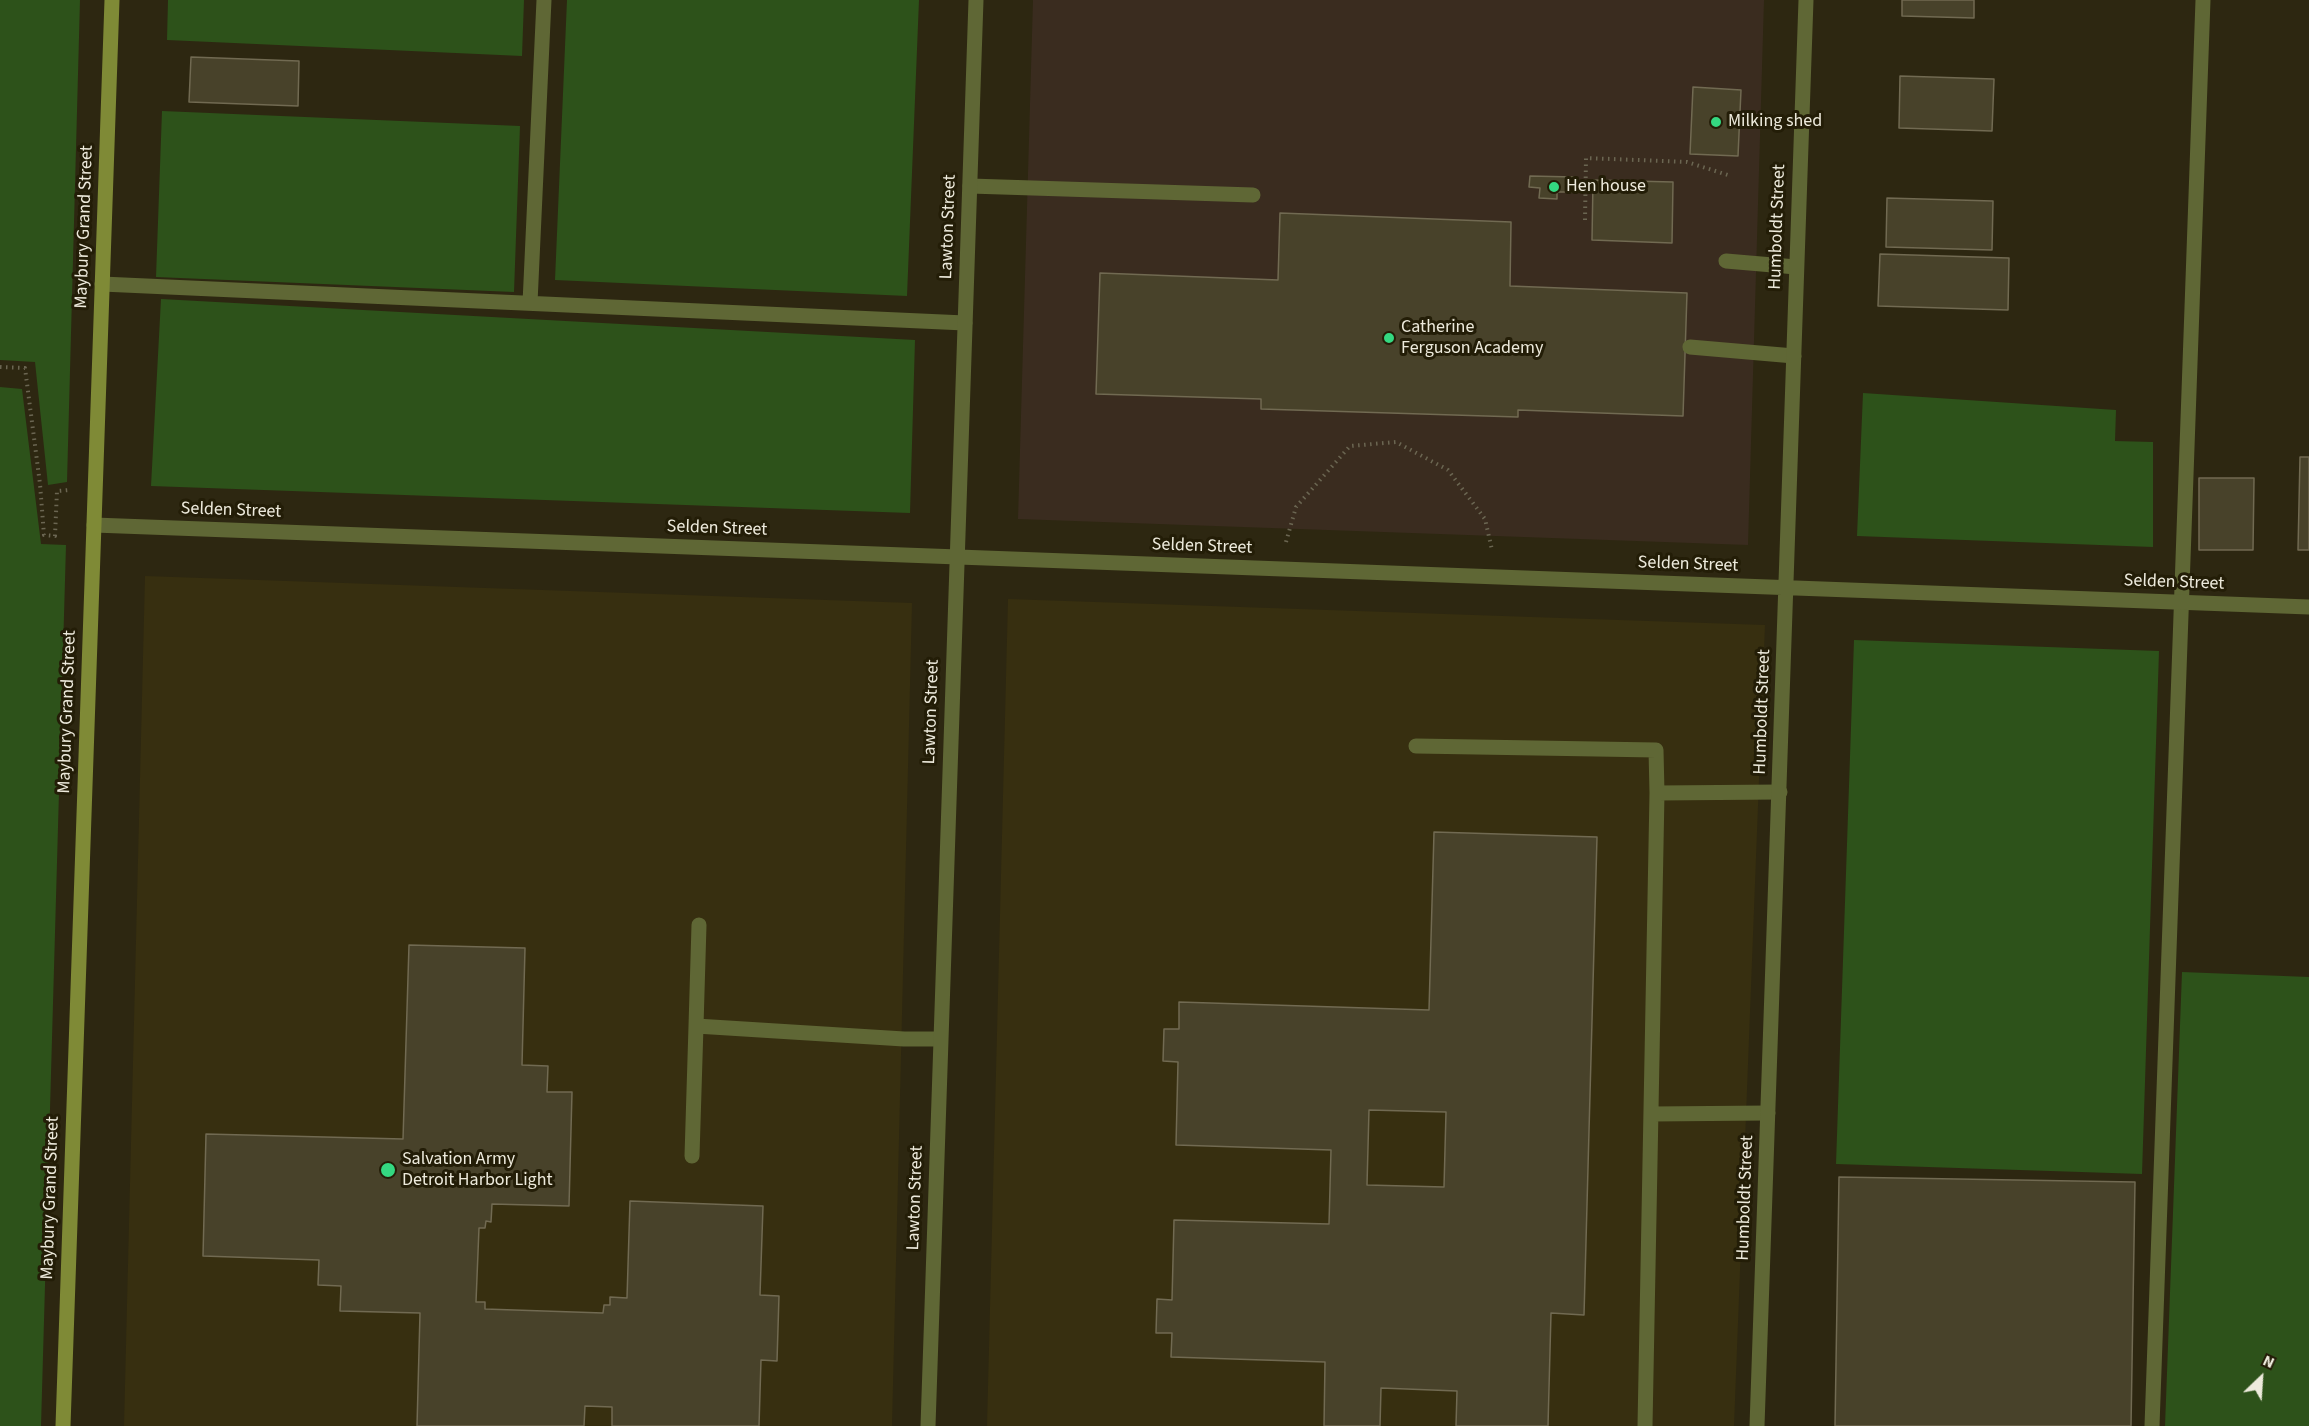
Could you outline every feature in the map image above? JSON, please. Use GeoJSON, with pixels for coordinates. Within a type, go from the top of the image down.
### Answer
{"type":"FeatureCollection","features":[{"type":"Feature","properties":{"kind":"street","name":"Maybury Grand Street"},"geometry":{"type":"LineString","coordinates":[[63,1426],[112,0]]}},
{"type":"Feature","properties":{"kind":"street"},"geometry":{"type":"LineString","coordinates":[[530,303],[544,0]]}},
{"type":"Feature","properties":{"kind":"street","name":"Lawton Street"},"geometry":{"type":"LineString","coordinates":[[928,1426],[976,0]]}},
{"type":"Feature","properties":{"kind":"street","name":"Humboldt Street"},"geometry":{"type":"LineString","coordinates":[[1757,1426],[1806,0]]}},
{"type":"Feature","properties":{"kind":"street"},"geometry":{"type":"LineString","coordinates":[[2152,1426],[2203,0]]}},
{"type":"Feature","properties":{"kind":"street"},"geometry":{"type":"LineString","coordinates":[[970,186],[1253,195]]}},
{"type":"Feature","properties":{"kind":"street"},"geometry":{"type":"LineString","coordinates":[[1726,261],[1796,267]]}},
{"type":"Feature","properties":{"kind":"street"},"geometry":{"type":"LineString","coordinates":[[102,284],[965,323]]}},
{"type":"Feature","properties":{"kind":"street"},"geometry":{"type":"LineString","coordinates":[[1690,347],[1794,356]]}},
{"type":"Feature","properties":{"kind":"street","name":"Selden Street"},"geometry":{"type":"LineString","coordinates":[[94,525],[2309,607]]}},
{"type":"Feature","properties":{"kind":"street"},"geometry":{"type":"LineString","coordinates":[[1416,747],[1656,750],[1652,1114],[1645,1426]]}},
{"type":"Feature","properties":{"kind":"street"},"geometry":{"type":"LineString","coordinates":[[1657,793],[1780,792]]}},
{"type":"Feature","properties":{"kind":"street"},"geometry":{"type":"LineString","coordinates":[[692,1156],[699,925]]}},
{"type":"Feature","properties":{"kind":"street"},"geometry":{"type":"LineString","coordinates":[[696,1026],[904,1039],[940,1039]]}},
{"type":"Feature","properties":{"kind":"street"},"geometry":{"type":"LineString","coordinates":[[1652,1114],[1768,1113]]}},
{"type":"Feature","properties":{"kind":"path"},"geometry":{"type":"LineString","coordinates":[[1585,220],[1586,158],[1687,162],[1731,176]]}},
{"type":"Feature","properties":{"kind":"path"},"geometry":{"type":"LineString","coordinates":[[0,367],[26,368],[44,536],[55,536],[57,490],[64,489]]}},
{"type":"Feature","properties":{"kind":"path"},"geometry":{"type":"LineString","coordinates":[[1279,569],[1296,507],[1350,446],[1396,442],[1448,470],[1485,519],[1499,577]]}},
{"type":"Feature","properties":{"kind":"shaded area","name":"Catherine Ferguson Academy"},"geometry":{"type":"Polygon","coordinates":[[[1033,0],[1764,0],[1748,545],[1018,519],[1033,0]]]}},
{"type":"Feature","properties":{"kind":"shaded area"},"geometry":{"type":"Polygon","coordinates":[[[145,576],[912,603],[892,1426],[124,1426],[145,576]]]}},
{"type":"Feature","properties":{"kind":"shaded area"},"geometry":{"type":"Polygon","coordinates":[[[1008,599],[1765,625],[1734,1426],[987,1426],[1008,599]]]}},
{"type":"Feature","properties":{"kind":"green space"},"geometry":{"type":"Polygon","coordinates":[[[0,0],[80,0],[67,482],[48,485],[35,362],[0,360],[0,0]]]}},
{"type":"Feature","properties":{"kind":"green space"},"geometry":{"type":"Polygon","coordinates":[[[168,0],[524,0],[522,56],[167,40],[168,0]]]}},
{"type":"Feature","properties":{"kind":"green space"},"geometry":{"type":"Polygon","coordinates":[[[567,0],[919,0],[907,296],[555,280],[567,0]]]}},
{"type":"Feature","properties":{"kind":"green space"},"geometry":{"type":"Polygon","coordinates":[[[162,111],[520,126],[514,292],[156,277],[162,111]]]}},
{"type":"Feature","properties":{"kind":"green space"},"geometry":{"type":"Polygon","coordinates":[[[161,299],[915,340],[910,513],[151,486],[161,299]]]}},
{"type":"Feature","properties":{"kind":"green space"},"geometry":{"type":"Polygon","coordinates":[[[0,387],[22,389],[41,544],[66,545],[41,1426],[0,1426],[0,387]]]}},
{"type":"Feature","properties":{"kind":"green space"},"geometry":{"type":"Polygon","coordinates":[[[1863,393],[2116,410],[2115,441],[2153,442],[2153,547],[1857,536],[1863,393]]]}},
{"type":"Feature","properties":{"kind":"green space"},"geometry":{"type":"Polygon","coordinates":[[[1854,640],[2159,651],[2142,1174],[1836,1164],[1854,640]]]}},
{"type":"Feature","properties":{"kind":"green space"},"geometry":{"type":"Polygon","coordinates":[[[2182,972],[2309,977],[2309,1426],[2165,1426],[2182,972]]]}},
{"type":"Feature","properties":{"kind":"building"},"geometry":{"type":"Polygon","coordinates":[[[1902,0],[1974,0],[1974,18],[1902,16],[1902,0]]]}},
{"type":"Feature","properties":{"kind":"building"},"geometry":{"type":"Polygon","coordinates":[[[191,57],[299,61],[298,106],[189,102],[191,57]]]}},
{"type":"Feature","properties":{"kind":"building"},"geometry":{"type":"Polygon","coordinates":[[[1900,76],[1994,79],[1992,131],[1899,128],[1900,76]]]}},
{"type":"Feature","properties":{"kind":"building","name":"Milking shed"},"geometry":{"type":"Polygon","coordinates":[[[1693,87],[1741,90],[1738,156],[1690,154],[1693,87]]]}},
{"type":"Feature","properties":{"kind":"building","name":"Hen house"},"geometry":{"type":"Polygon","coordinates":[[[1530,176],[1574,177],[1573,192],[1557,192],[1557,199],[1539,198],[1540,188],[1529,187],[1530,176]]]}},
{"type":"Feature","properties":{"kind":"building"},"geometry":{"type":"Polygon","coordinates":[[[1593,180],[1673,182],[1672,243],[1592,240],[1593,180]]]}},
{"type":"Feature","properties":{"kind":"building"},"geometry":{"type":"Polygon","coordinates":[[[1887,198],[1993,201],[1992,250],[1886,247],[1887,198]]]}},
{"type":"Feature","properties":{"kind":"building"},"geometry":{"type":"Polygon","coordinates":[[[1280,213],[1511,222],[1510,286],[1687,293],[1683,416],[1518,410],[1518,417],[1261,409],[1261,399],[1096,394],[1100,273],[1278,280],[1280,213]]]}},
{"type":"Feature","properties":{"kind":"building"},"geometry":{"type":"Polygon","coordinates":[[[1880,254],[2009,258],[2008,310],[1878,306],[1880,254]]]}},
{"type":"Feature","properties":{"kind":"building"},"geometry":{"type":"Polygon","coordinates":[[[2300,457],[2309,457],[2309,550],[2298,550],[2300,457]]]}},
{"type":"Feature","properties":{"kind":"building"},"geometry":{"type":"Polygon","coordinates":[[[2199,478],[2254,478],[2253,550],[2199,550],[2199,478]]]}},
{"type":"Feature","properties":{"kind":"building"},"geometry":{"type":"Polygon","coordinates":[[[1434,832],[1597,837],[1584,1315],[1551,1313],[1548,1426],[1456,1426],[1457,1391],[1381,1388],[1380,1426],[1324,1426],[1325,1362],[1171,1357],[1172,1333],[1156,1333],[1157,1299],[1172,1300],[1174,1220],[1329,1224],[1331,1150],[1176,1145],[1178,1062],[1163,1061],[1164,1029],[1179,1029],[1179,1002],[1429,1010],[1434,832]],[[1369,1110],[1367,1185],[1444,1187],[1446,1112],[1369,1110]]]}},
{"type":"Feature","properties":{"kind":"building","name":"Salvation Army Detroit Harbor Light"},"geometry":{"type":"Polygon","coordinates":[[[409,945],[525,948],[522,1065],[548,1066],[547,1092],[572,1092],[569,1206],[492,1204],[491,1222],[486,1221],[485,1228],[479,1228],[476,1302],[485,1302],[485,1309],[603,1313],[604,1305],[610,1305],[610,1297],[627,1298],[630,1201],[763,1206],[760,1295],[779,1296],[777,1361],[761,1360],[759,1426],[612,1426],[612,1407],[585,1406],[584,1426],[417,1426],[420,1313],[340,1311],[341,1286],[318,1285],[319,1260],[203,1256],[206,1134],[403,1139],[409,945]]]}},
{"type":"Feature","properties":{"kind":"building"},"geometry":{"type":"Polygon","coordinates":[[[1839,1177],[2135,1182],[2131,1426],[1835,1426],[1839,1177]]]}},
{"type":"Feature","properties":{"kind":"place","name":"Milking shed"},"geometry":{"type":"Point","coordinates":[1716,122]}},
{"type":"Feature","properties":{"kind":"place","name":"Hen house"},"geometry":{"type":"Point","coordinates":[1554,187]}},
{"type":"Feature","properties":{"kind":"place","name":"Catherine Ferguson Academy"},"geometry":{"type":"Point","coordinates":[1389,338]}},
{"type":"Feature","properties":{"kind":"place","name":"Salvation Army Detroit Harbor Light"},"geometry":{"type":"Point","coordinates":[388,1170]}}]}
